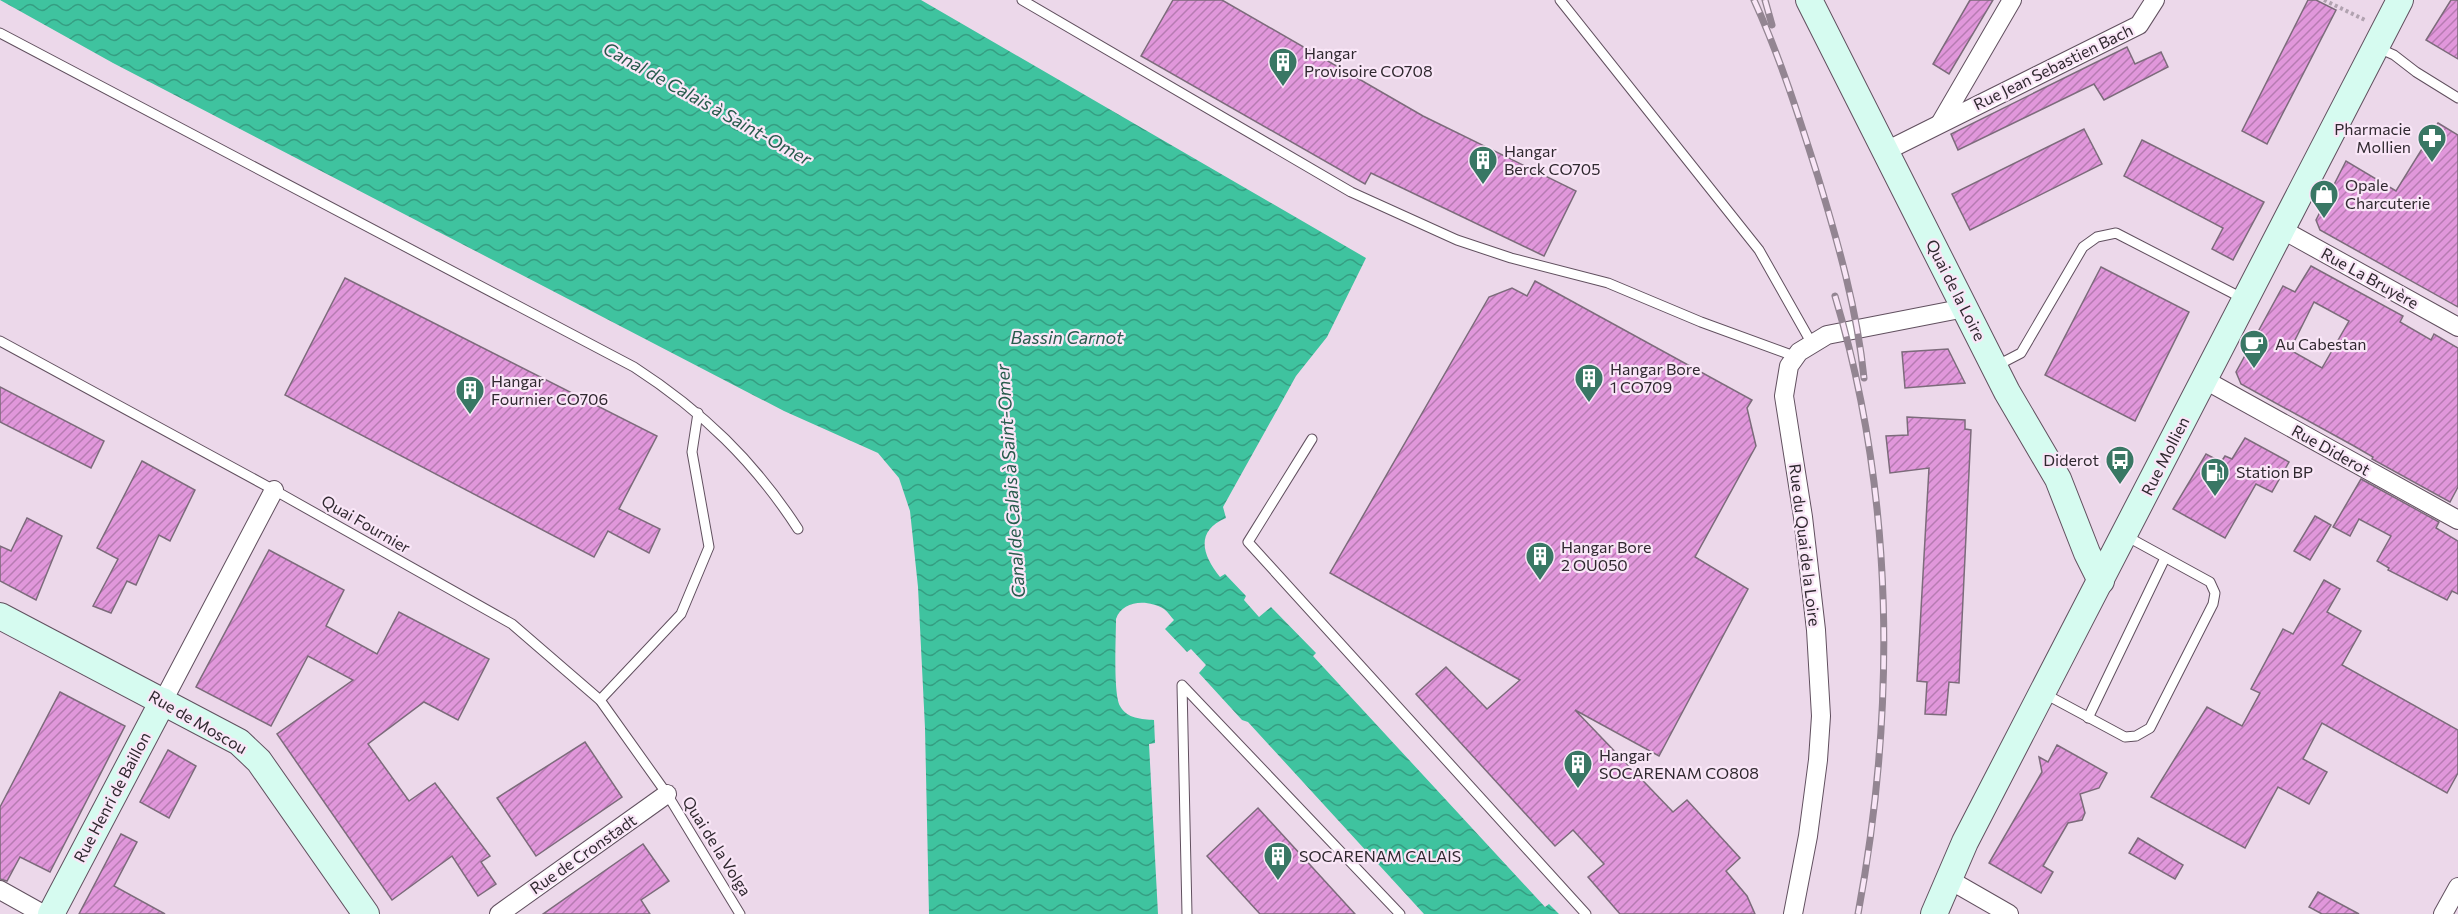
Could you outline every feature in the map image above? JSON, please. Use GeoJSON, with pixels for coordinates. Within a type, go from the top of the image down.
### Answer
{"type":"FeatureCollection","features":[{"type":"Feature","properties":{"kind":"street","name":"Quai de la Loire"},"geometry":{"type":"LineString","coordinates":[[1809,0],[1994,368],[2058,479],[2087,553],[2101,581]]}},
{"type":"Feature","properties":{"kind":"street","name":"Rue Jean Sebastien Bach"},"geometry":{"type":"LineString","coordinates":[[1941,122],[2012,0]]}},
{"type":"Feature","properties":{"kind":"street","name":"Rue Jean Sebastien Bach"},"geometry":{"type":"LineString","coordinates":[[1886,151],[2139,25],[2155,0]]}},
{"type":"Feature","properties":{"kind":"street","name":"Rue Mollien"},"geometry":{"type":"LineString","coordinates":[[1934,914],[1948,879],[2400,0]]}},
{"type":"Feature","properties":{"kind":"street","name":"Rue La Bruyère"},"geometry":{"type":"LineString","coordinates":[[2283,230],[2458,327]]}},
{"type":"Feature","properties":{"kind":"street"},"geometry":{"type":"LineString","coordinates":[[1794,356],[1811,342],[1827,334],[1965,308]]}},
{"type":"Feature","properties":{"kind":"street","name":"Rue du Quai de la Loire"},"geometry":{"type":"LineString","coordinates":[[1793,914],[1808,836],[1821,716],[1820,675],[1811,585],[1803,516],[1784,396],[1789,366],[1794,356]]}},
{"type":"Feature","properties":{"kind":"street","name":"Rue Diderot"},"geometry":{"type":"LineString","coordinates":[[2205,380],[2458,520]]}},
{"type":"Feature","properties":{"kind":"street","name":"Rue Henri de Baillon"},"geometry":{"type":"LineString","coordinates":[[51,914],[274,490]]}},
{"type":"Feature","properties":{"kind":"street","name":"Rue de Moscou"},"geometry":{"type":"LineString","coordinates":[[0,616],[239,742],[253,753],[366,914]]}},
{"type":"Feature","properties":{"kind":"street","name":"Rue de Cronstadt"},"geometry":{"type":"LineString","coordinates":[[499,914],[667,794]]}},
{"type":"Feature","properties":{"kind":"street"},"geometry":{"type":"LineString","coordinates":[[1948,879],[2009,914]]}},
{"type":"Feature","properties":{"kind":"street"},"geometry":{"type":"LineString","coordinates":[[2443,914],[2458,887]]}},
{"type":"Feature","properties":{"kind":"street"},"geometry":{"type":"LineString","coordinates":[[0,890],[43,914]]}},
{"type":"Feature","properties":{"kind":"lane"},"geometry":{"type":"LineString","coordinates":[[1022,0],[1351,192],[1457,240],[1511,258],[1608,283],[1701,322],[1794,356]]}},
{"type":"Feature","properties":{"kind":"lane"},"geometry":{"type":"LineString","coordinates":[[1560,0],[1759,250],[1811,342]]}},
{"type":"Feature","properties":{"kind":"lane"},"geometry":{"type":"LineString","coordinates":[[0,33],[634,367],[698,413],[749,462],[774,492],[798,529]]}},
{"type":"Feature","properties":{"kind":"lane"},"geometry":{"type":"LineString","coordinates":[[2381,39],[2394,55],[2416,72],[2458,98]]}},
{"type":"Feature","properties":{"kind":"lane"},"geometry":{"type":"LineString","coordinates":[[1994,368],[2021,352],[2083,247],[2097,237],[2116,233],[2246,300]]}},
{"type":"Feature","properties":{"kind":"lane","name":"Quai Fournier"},"geometry":{"type":"LineString","coordinates":[[0,341],[274,490],[512,624],[600,700],[667,794]]}},
{"type":"Feature","properties":{"kind":"lane"},"geometry":{"type":"LineString","coordinates":[[600,700],[681,614],[709,548],[692,452],[698,413]]}},
{"type":"Feature","properties":{"kind":"lane"},"geometry":{"type":"LineString","coordinates":[[1312,439],[1248,542],[1586,914]]}},
{"type":"Feature","properties":{"kind":"lane"},"geometry":{"type":"LineString","coordinates":[[2043,693],[2126,737],[2136,736],[2150,728],[2213,604],[2214,593],[2210,582],[2125,535]]}},
{"type":"Feature","properties":{"kind":"lane"},"geometry":{"type":"LineString","coordinates":[[2088,718],[2165,558]]}},
{"type":"Feature","properties":{"kind":"lane"},"geometry":{"type":"LineString","coordinates":[[1187,914],[1182,685],[1400,914]]}},
{"type":"Feature","properties":{"kind":"lane","name":"Quai de la Volga"},"geometry":{"type":"LineString","coordinates":[[667,794],[740,914]]}},
{"type":"Feature","properties":{"kind":"path"},"geometry":{"type":"LineString","coordinates":[[2324,0],[2381,39]]}},
{"type":"Feature","properties":{"kind":"water","name":"Bassin Carnot"},"geometry":{"type":"Polygon","coordinates":[[[0,0],[921,0],[1366,258],[1327,337],[1296,376],[1223,507],[1226,518],[1209,530],[1205,544],[1206,552],[1220,577],[1225,574],[1246,596],[1244,600],[1259,617],[1271,607],[1316,653],[1313,656],[1545,907],[1549,904],[1559,914],[1424,914],[1248,722],[1242,720],[1199,673],[1206,665],[1191,649],[1187,652],[1165,629],[1174,620],[1167,612],[1158,606],[1136,603],[1124,608],[1116,619],[1116,678],[1118,699],[1123,710],[1135,718],[1154,720],[1155,743],[1149,744],[1158,914],[929,914],[925,728],[918,587],[910,511],[899,478],[878,453],[784,411],[113,63],[0,0]]]}},
{"type":"Feature","properties":{"kind":"building","name":"Hangar Provisoire CO708"},"geometry":{"type":"Polygon","coordinates":[[[1173,0],[1222,0],[1423,116],[1576,191],[1544,256],[1371,173],[1365,184],[1141,56],[1173,0]]]}},
{"type":"Feature","properties":{"kind":"building"},"geometry":{"type":"Polygon","coordinates":[[[1970,0],[1993,0],[1949,74],[1933,64],[1970,0]]]}},
{"type":"Feature","properties":{"kind":"building"},"geometry":{"type":"Polygon","coordinates":[[[2308,0],[2316,0],[2336,10],[2267,144],[2242,131],[2308,0]]]}},
{"type":"Feature","properties":{"kind":"building"},"geometry":{"type":"Polygon","coordinates":[[[2451,0],[2458,0],[2458,59],[2426,40],[2451,0]]]}},
{"type":"Feature","properties":{"kind":"building"},"geometry":{"type":"Polygon","coordinates":[[[2127,47],[2135,64],[2161,52],[2168,67],[2104,100],[2094,84],[1958,150],[1951,134],[2127,47]]]}},
{"type":"Feature","properties":{"kind":"building"},"geometry":{"type":"Polygon","coordinates":[[[2438,123],[2458,135],[2458,307],[2320,230],[2316,220],[2346,161],[2396,191],[2438,123]]]}},
{"type":"Feature","properties":{"kind":"building"},"geometry":{"type":"Polygon","coordinates":[[[2084,129],[2102,164],[1970,230],[1952,194],[2084,129]]]}},
{"type":"Feature","properties":{"kind":"building"},"geometry":{"type":"Polygon","coordinates":[[[2142,140],[2264,202],[2233,260],[2212,249],[2223,228],[2124,176],[2142,140]]]}},
{"type":"Feature","properties":{"kind":"building"},"geometry":{"type":"Polygon","coordinates":[[[2311,266],[2403,316],[2400,322],[2431,340],[2434,334],[2458,348],[2458,487],[2450,502],[2241,384],[2236,372],[2283,286],[2295,292],[2311,266]],[[2314,302],[2290,350],[2322,368],[2349,321],[2314,302]]]}},
{"type":"Feature","properties":{"kind":"building"},"geometry":{"type":"Polygon","coordinates":[[[2101,267],[2189,312],[2135,421],[2045,375],[2101,267]]]}},
{"type":"Feature","properties":{"kind":"building","name":"Hangar Fournier CO706"},"geometry":{"type":"Polygon","coordinates":[[[345,278],[657,436],[619,509],[660,529],[649,553],[608,531],[594,557],[285,395],[345,278]]]}},
{"type":"Feature","properties":{"kind":"building"},"geometry":{"type":"Polygon","coordinates":[[[1535,281],[1752,400],[1747,408],[1756,446],[1695,557],[1748,589],[1659,756],[1575,710],[1673,812],[1687,800],[1740,858],[1726,871],[1747,896],[1755,914],[1620,914],[1588,877],[1604,864],[1573,830],[1555,846],[1416,694],[1446,667],[1487,709],[1520,680],[1330,573],[1489,297],[1512,288],[1527,296],[1535,281]]]}},
{"type":"Feature","properties":{"kind":"building"},"geometry":{"type":"Polygon","coordinates":[[[1948,349],[1965,383],[1905,388],[1902,352],[1948,349]]]}},
{"type":"Feature","properties":{"kind":"building"},"geometry":{"type":"Polygon","coordinates":[[[0,387],[104,441],[91,468],[0,422],[0,387]]]}},
{"type":"Feature","properties":{"kind":"building"},"geometry":{"type":"Polygon","coordinates":[[[1907,417],[1965,420],[1965,429],[1971,430],[1959,683],[1949,682],[1946,715],[1925,714],[1927,682],[1917,681],[1929,468],[1890,473],[1886,436],[1908,435],[1907,417]]]}},
{"type":"Feature","properties":{"kind":"building","name":"Station BP"},"geometry":{"type":"Polygon","coordinates":[[[2245,438],[2289,462],[2272,492],[2256,484],[2225,538],[2173,509],[2206,454],[2221,462],[2225,456],[2232,459],[2245,438]]]}},
{"type":"Feature","properties":{"kind":"building"},"geometry":{"type":"Polygon","coordinates":[[[142,461],[195,490],[170,541],[159,535],[136,585],[127,581],[111,613],[93,606],[118,559],[97,548],[142,461]]]}},
{"type":"Feature","properties":{"kind":"building"},"geometry":{"type":"Polygon","coordinates":[[[2361,479],[2439,522],[2436,528],[2458,541],[2458,594],[2452,591],[2447,600],[2388,570],[2389,568],[2377,561],[2391,536],[2359,519],[2350,536],[2333,527],[2361,479]]]}},
{"type":"Feature","properties":{"kind":"building"},"geometry":{"type":"Polygon","coordinates":[[[2315,516],[2331,525],[2310,560],[2294,551],[2315,516]]]}},
{"type":"Feature","properties":{"kind":"building"},"geometry":{"type":"Polygon","coordinates":[[[27,518],[62,536],[36,600],[0,581],[0,546],[11,551],[27,518]]]}},
{"type":"Feature","properties":{"kind":"building"},"geometry":{"type":"Polygon","coordinates":[[[269,550],[344,590],[326,626],[377,654],[399,612],[489,659],[458,720],[424,702],[368,744],[409,801],[435,783],[490,856],[481,862],[496,884],[478,896],[452,856],[392,900],[277,734],[353,680],[308,656],[271,726],[196,687],[269,550]]]}},
{"type":"Feature","properties":{"kind":"building"},"geometry":{"type":"Polygon","coordinates":[[[2324,580],[2340,589],[2327,612],[2361,631],[2342,665],[2458,730],[2458,773],[2447,793],[2322,723],[2303,759],[2327,772],[2309,804],[2278,787],[2245,848],[2151,797],[2207,707],[2242,726],[2260,693],[2251,689],[2283,629],[2293,634],[2324,580]]]}},
{"type":"Feature","properties":{"kind":"building"},"geometry":{"type":"Polygon","coordinates":[[[60,692],[125,726],[50,872],[20,857],[7,881],[0,879],[0,807],[60,692]]]}},
{"type":"Feature","properties":{"kind":"building"},"geometry":{"type":"Polygon","coordinates":[[[585,742],[622,797],[536,856],[497,798],[585,742]]]}},
{"type":"Feature","properties":{"kind":"building"},"geometry":{"type":"Polygon","coordinates":[[[2057,745],[2107,773],[2099,788],[2080,794],[2085,813],[2082,820],[2068,823],[2043,866],[2053,872],[2041,893],[1989,863],[2042,772],[2039,757],[2048,762],[2057,745]]]}},
{"type":"Feature","properties":{"kind":"building"},"geometry":{"type":"Polygon","coordinates":[[[168,750],[196,766],[169,818],[140,802],[168,750]]]}},
{"type":"Feature","properties":{"kind":"building","name":"SOCARENAM CALAIS"},"geometry":{"type":"Polygon","coordinates":[[[1258,808],[1355,914],[1260,914],[1207,856],[1258,808]]]}},
{"type":"Feature","properties":{"kind":"building"},"geometry":{"type":"Polygon","coordinates":[[[121,834],[137,842],[114,886],[165,914],[79,914],[121,834]]]}},
{"type":"Feature","properties":{"kind":"building"},"geometry":{"type":"Polygon","coordinates":[[[2138,838],[2183,865],[2175,879],[2129,853],[2138,838]]]}},
{"type":"Feature","properties":{"kind":"building"},"geometry":{"type":"Polygon","coordinates":[[[643,844],[669,881],[641,900],[650,914],[543,914],[643,844]]]}},
{"type":"Feature","properties":{"kind":"building"},"geometry":{"type":"Polygon","coordinates":[[[2318,892],[2359,914],[2322,914],[2309,907],[2318,892]]]}},
{"type":"Feature","properties":{"kind":"railway"},"geometry":{"type":"LineString","coordinates":[[1754,0],[1789,87],[1825,202],[1852,301],[1864,378]]}},
{"type":"Feature","properties":{"kind":"railway"},"geometry":{"type":"LineString","coordinates":[[1765,0],[1772,25]]}},
{"type":"Feature","properties":{"kind":"railway"},"geometry":{"type":"LineString","coordinates":[[1835,296],[1855,372],[1869,449],[1879,526],[1883,604],[1883,681],[1879,759],[1858,914]]}},
{"type":"Feature","properties":{"kind":"place","name":"Hangar Provisoire CO708"},"geometry":{"type":"Point","coordinates":[1283,88]}},
{"type":"Feature","properties":{"kind":"place","name":"Pharmacie Mollien"},"geometry":{"type":"Point","coordinates":[2432,164]}},
{"type":"Feature","properties":{"kind":"place","name":"Hangar Berck CO705"},"geometry":{"type":"Point","coordinates":[1483,186]}},
{"type":"Feature","properties":{"kind":"place","name":"Opale Charcuterie"},"geometry":{"type":"Point","coordinates":[2324,220]}},
{"type":"Feature","properties":{"kind":"place","name":"Au Cabestan"},"geometry":{"type":"Point","coordinates":[2254,370]}},
{"type":"Feature","properties":{"kind":"place","name":"Hangar Bore 1 CO709"},"geometry":{"type":"Point","coordinates":[1589,404]}},
{"type":"Feature","properties":{"kind":"place","name":"Hangar Fournier CO706"},"geometry":{"type":"Point","coordinates":[470,416]}},
{"type":"Feature","properties":{"kind":"place","name":"Diderot"},"geometry":{"type":"Point","coordinates":[2120,486]}},
{"type":"Feature","properties":{"kind":"place","name":"Station BP"},"geometry":{"type":"Point","coordinates":[2215,498]}},
{"type":"Feature","properties":{"kind":"place","name":"Hangar Bore 2 OU050"},"geometry":{"type":"Point","coordinates":[1540,582]}},
{"type":"Feature","properties":{"kind":"place","name":"Hangar SOCARENAM CO808"},"geometry":{"type":"Point","coordinates":[1578,790]}},
{"type":"Feature","properties":{"kind":"place","name":"SOCARENAM CALAIS"},"geometry":{"type":"Point","coordinates":[1278,882]}},
{"type":"Feature","properties":{"kind":"water label","name":"Canal de Calais à Saint-Omer"},"geometry":{"type":"Point","coordinates":[707,104]}},
{"type":"Feature","properties":{"kind":"water label","name":"Canal de Calais à Saint-Omer"},"geometry":{"type":"Point","coordinates":[1011,481]}}]}
